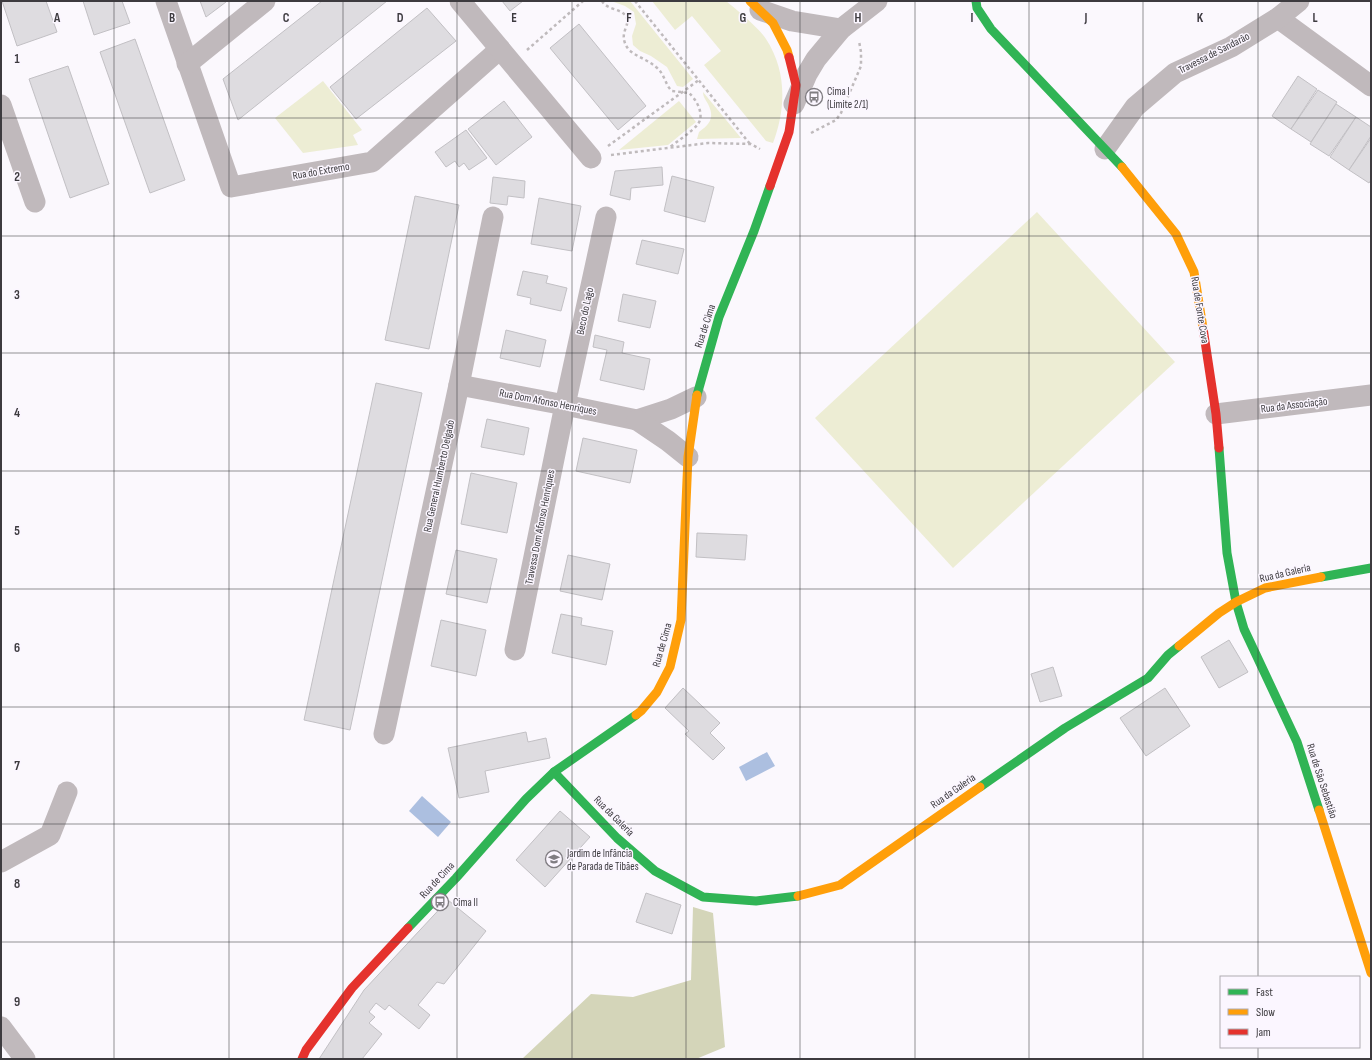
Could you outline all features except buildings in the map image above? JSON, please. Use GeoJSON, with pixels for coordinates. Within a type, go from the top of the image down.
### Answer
{"type":"FeatureCollection","features":[{"type":"Feature","properties":{"kind":"street","name":"Rua do Extremo"},"geometry":{"type":"LineString","coordinates":[[166,1],[231,187],[372,162],[505,56]]}},
{"type":"Feature","properties":{"kind":"street"},"geometry":{"type":"LineString","coordinates":[[187,64],[265,1]]}},
{"type":"Feature","properties":{"kind":"street"},"geometry":{"type":"LineString","coordinates":[[460,1],[591,158]]}},
{"type":"Feature","properties":{"kind":"street"},"geometry":{"type":"LineString","coordinates":[[793,106],[807,74],[816,59],[846,25],[877,1]]}},
{"type":"Feature","properties":{"kind":"street","name":"Rua de Fonte Cova"},"geometry":{"type":"LineString","coordinates":[[976,1],[977,8],[991,29],[1127,172],[1176,234],[1194,272],[1216,414],[1227,553],[1236,602]]}},
{"type":"Feature","properties":{"kind":"street","name":"Travessa de Sandarão"},"geometry":{"type":"LineString","coordinates":[[1105,149],[1135,107],[1176,73],[1231,47],[1278,18],[1299,1]]}},
{"type":"Feature","properties":{"kind":"street"},"geometry":{"type":"LineString","coordinates":[[755,6],[792,21],[846,25]]}},
{"type":"Feature","properties":{"kind":"street","name":"Rua de Cima"},"geometry":{"type":"LineString","coordinates":[[302,1059],[306,1050],[352,988],[451,883],[526,799],[554,772],[641,711],[657,692],[670,667],[681,620],[688,457],[696,397],[719,317],[754,231],[789,132],[796,85],[787,50],[773,23],[755,6]]}},
{"type":"Feature","properties":{"kind":"street"},"geometry":{"type":"LineString","coordinates":[[1278,18],[1371,86]]}},
{"type":"Feature","properties":{"kind":"street"},"geometry":{"type":"LineString","coordinates":[[1,105],[35,202]]}},
{"type":"Feature","properties":{"kind":"street","name":"Rua General Humberto Delgado"},"geometry":{"type":"LineString","coordinates":[[384,734],[494,217]]}},
{"type":"Feature","properties":{"kind":"street","name":"Beco do Lago"},"geometry":{"type":"LineString","coordinates":[[565,404],[606,218]]}},
{"type":"Feature","properties":{"kind":"street","name":"Rua Dom Afonso Henriques"},"geometry":{"type":"LineString","coordinates":[[459,385],[565,404],[637,420],[668,440],[688,457]]}},
{"type":"Feature","properties":{"kind":"street","name":"Rua da Associação"},"geometry":{"type":"LineString","coordinates":[[1216,414],[1371,395]]}},
{"type":"Feature","properties":{"kind":"street"},"geometry":{"type":"LineString","coordinates":[[637,420],[671,409],[696,397]]}},
{"type":"Feature","properties":{"kind":"street","name":"Travessa Dom Afonso Henriques"},"geometry":{"type":"LineString","coordinates":[[515,650],[565,404]]}},
{"type":"Feature","properties":{"kind":"street","name":"Rua da Galeria"},"geometry":{"type":"LineString","coordinates":[[554,772],[617,838],[655,871],[703,897],[756,901],[792,898],[840,885],[1065,728],[1148,678],[1168,655],[1219,613],[1236,602],[1265,588],[1371,568]]}},
{"type":"Feature","properties":{"kind":"street","name":"Rua de São Sebastião"},"geometry":{"type":"LineString","coordinates":[[1236,602],[1244,629],[1297,742],[1371,973]]}},
{"type":"Feature","properties":{"kind":"street"},"geometry":{"type":"LineString","coordinates":[[1,862],[50,835],[67,792]]}},
{"type":"Feature","properties":{"kind":"street"},"geometry":{"type":"LineString","coordinates":[[1,1028],[26,1059]]}},
{"type":"Feature","properties":{"kind":"path"},"geometry":{"type":"LineString","coordinates":[[505,56],[583,1]]}},
{"type":"Feature","properties":{"kind":"path"},"geometry":{"type":"LineString","coordinates":[[602,1],[607,6],[621,12],[626,17],[628,24],[623,37],[629,50],[656,67],[666,78],[668,85],[672,90],[689,93],[692,95],[697,104],[700,111],[700,121],[669,148]]}},
{"type":"Feature","properties":{"kind":"path"},"geometry":{"type":"LineString","coordinates":[[591,158],[708,142],[751,144],[634,1]]}},
{"type":"Feature","properties":{"kind":"path"},"geometry":{"type":"LineString","coordinates":[[789,132],[808,134],[815,132],[836,120],[841,113],[861,66],[861,52],[858,38],[846,25]]}},
{"type":"Feature","properties":{"kind":"path"},"geometry":{"type":"LineString","coordinates":[[591,158],[699,80]]}},
{"type":"Feature","properties":{"kind":"green space"},"geometry":{"type":"Polygon","coordinates":[[[611,1],[630,1],[693,79],[683,87],[677,86],[667,67],[651,56],[640,51],[633,45],[632,36],[636,24],[634,12],[625,6],[611,1]]]}},
{"type":"Feature","properties":{"kind":"green space"},"geometry":{"type":"Polygon","coordinates":[[[652,1],[726,1],[759,30],[773,51],[781,77],[782,104],[773,143],[766,141],[704,65],[721,51],[692,16],[675,30],[652,1]]]}},
{"type":"Feature","properties":{"kind":"green space"},"geometry":{"type":"Polygon","coordinates":[[[323,81],[362,130],[353,135],[358,145],[303,153],[275,118],[323,81]]]}},
{"type":"Feature","properties":{"kind":"green space"},"geometry":{"type":"Polygon","coordinates":[[[703,92],[741,138],[697,139],[699,132],[709,123],[711,117],[710,109],[703,92]]]}},
{"type":"Feature","properties":{"kind":"green space"},"geometry":{"type":"Polygon","coordinates":[[[679,101],[696,122],[668,145],[619,150],[679,101]]]}},
{"type":"Feature","properties":{"kind":"green space"},"geometry":{"type":"Polygon","coordinates":[[[1037,212],[1175,362],[953,568],[815,418],[1037,212]]]}},
{"type":"Feature","properties":{"kind":"green space"},"geometry":{"type":"Polygon","coordinates":[[[693,907],[713,913],[725,1047],[696,1059],[522,1059],[591,994],[633,997],[691,980],[693,907]]]}},
{"type":"Feature","properties":{"kind":"water"},"geometry":{"type":"Polygon","coordinates":[[[767,752],[775,766],[746,781],[739,767],[767,752]]]}},
{"type":"Feature","properties":{"kind":"water"},"geometry":{"type":"Polygon","coordinates":[[[422,796],[451,822],[438,837],[409,811],[422,796]]]}},
{"type":"Feature","properties":{"kind":"traffic: fast"},"geometry":{"type":"LineString","coordinates":[[976,1],[977,8],[991,29],[1122,167]]}},
{"type":"Feature","properties":{"kind":"traffic: fast"},"geometry":{"type":"LineString","coordinates":[[697,395],[719,317],[754,231],[770,186]]}},
{"type":"Feature","properties":{"kind":"traffic: fast"},"geometry":{"type":"LineString","coordinates":[[1219,448],[1227,553],[1236,602],[1244,629],[1297,742],[1319,810]]}},
{"type":"Feature","properties":{"kind":"traffic: fast"},"geometry":{"type":"LineString","coordinates":[[1321,577],[1371,568]]}},
{"type":"Feature","properties":{"kind":"traffic: fast"},"geometry":{"type":"LineString","coordinates":[[980,787],[1065,728],[1148,678],[1168,655],[1179,646]]}},
{"type":"Feature","properties":{"kind":"traffic: fast"},"geometry":{"type":"LineString","coordinates":[[408,928],[456,878],[526,799],[554,772],[636,715]]}},
{"type":"Feature","properties":{"kind":"traffic: fast"},"geometry":{"type":"LineString","coordinates":[[554,772],[617,838],[655,871],[703,897],[756,901],[798,896]]}},
{"type":"Feature","properties":{"kind":"traffic: slow"},"geometry":{"type":"LineString","coordinates":[[750,1],[773,23],[789,57]]}},
{"type":"Feature","properties":{"kind":"traffic: slow"},"geometry":{"type":"LineString","coordinates":[[1122,167],[1176,234],[1194,272],[1203,328]]}},
{"type":"Feature","properties":{"kind":"traffic: slow"},"geometry":{"type":"LineString","coordinates":[[636,715],[657,692],[670,667],[681,620],[688,457],[697,395]]}},
{"type":"Feature","properties":{"kind":"traffic: slow"},"geometry":{"type":"LineString","coordinates":[[1179,646],[1219,613],[1236,602],[1265,588],[1321,577]]}},
{"type":"Feature","properties":{"kind":"traffic: slow"},"geometry":{"type":"LineString","coordinates":[[798,896],[840,885],[980,787]]}},
{"type":"Feature","properties":{"kind":"traffic: slow"},"geometry":{"type":"LineString","coordinates":[[1319,810],[1371,973]]}},
{"type":"Feature","properties":{"kind":"traffic: jam"},"geometry":{"type":"LineString","coordinates":[[770,186],[789,132],[796,85],[789,57]]}},
{"type":"Feature","properties":{"kind":"traffic: jam"},"geometry":{"type":"LineString","coordinates":[[1203,328],[1216,414],[1219,448]]}},
{"type":"Feature","properties":{"kind":"traffic: jam"},"geometry":{"type":"LineString","coordinates":[[302,1059],[306,1050],[352,988],[408,928]]}},
{"type":"Feature","properties":{"kind":"place","name":"Cima I (Limite 2/1)"},"geometry":{"type":"Point","coordinates":[814,97]}},
{"type":"Feature","properties":{"kind":"place","name":"Jardim de Infância de Parada de Tibães"},"geometry":{"type":"Point","coordinates":[554,859]}},
{"type":"Feature","properties":{"kind":"place","name":"Cima II"},"geometry":{"type":"Point","coordinates":[440,902]}}]}
